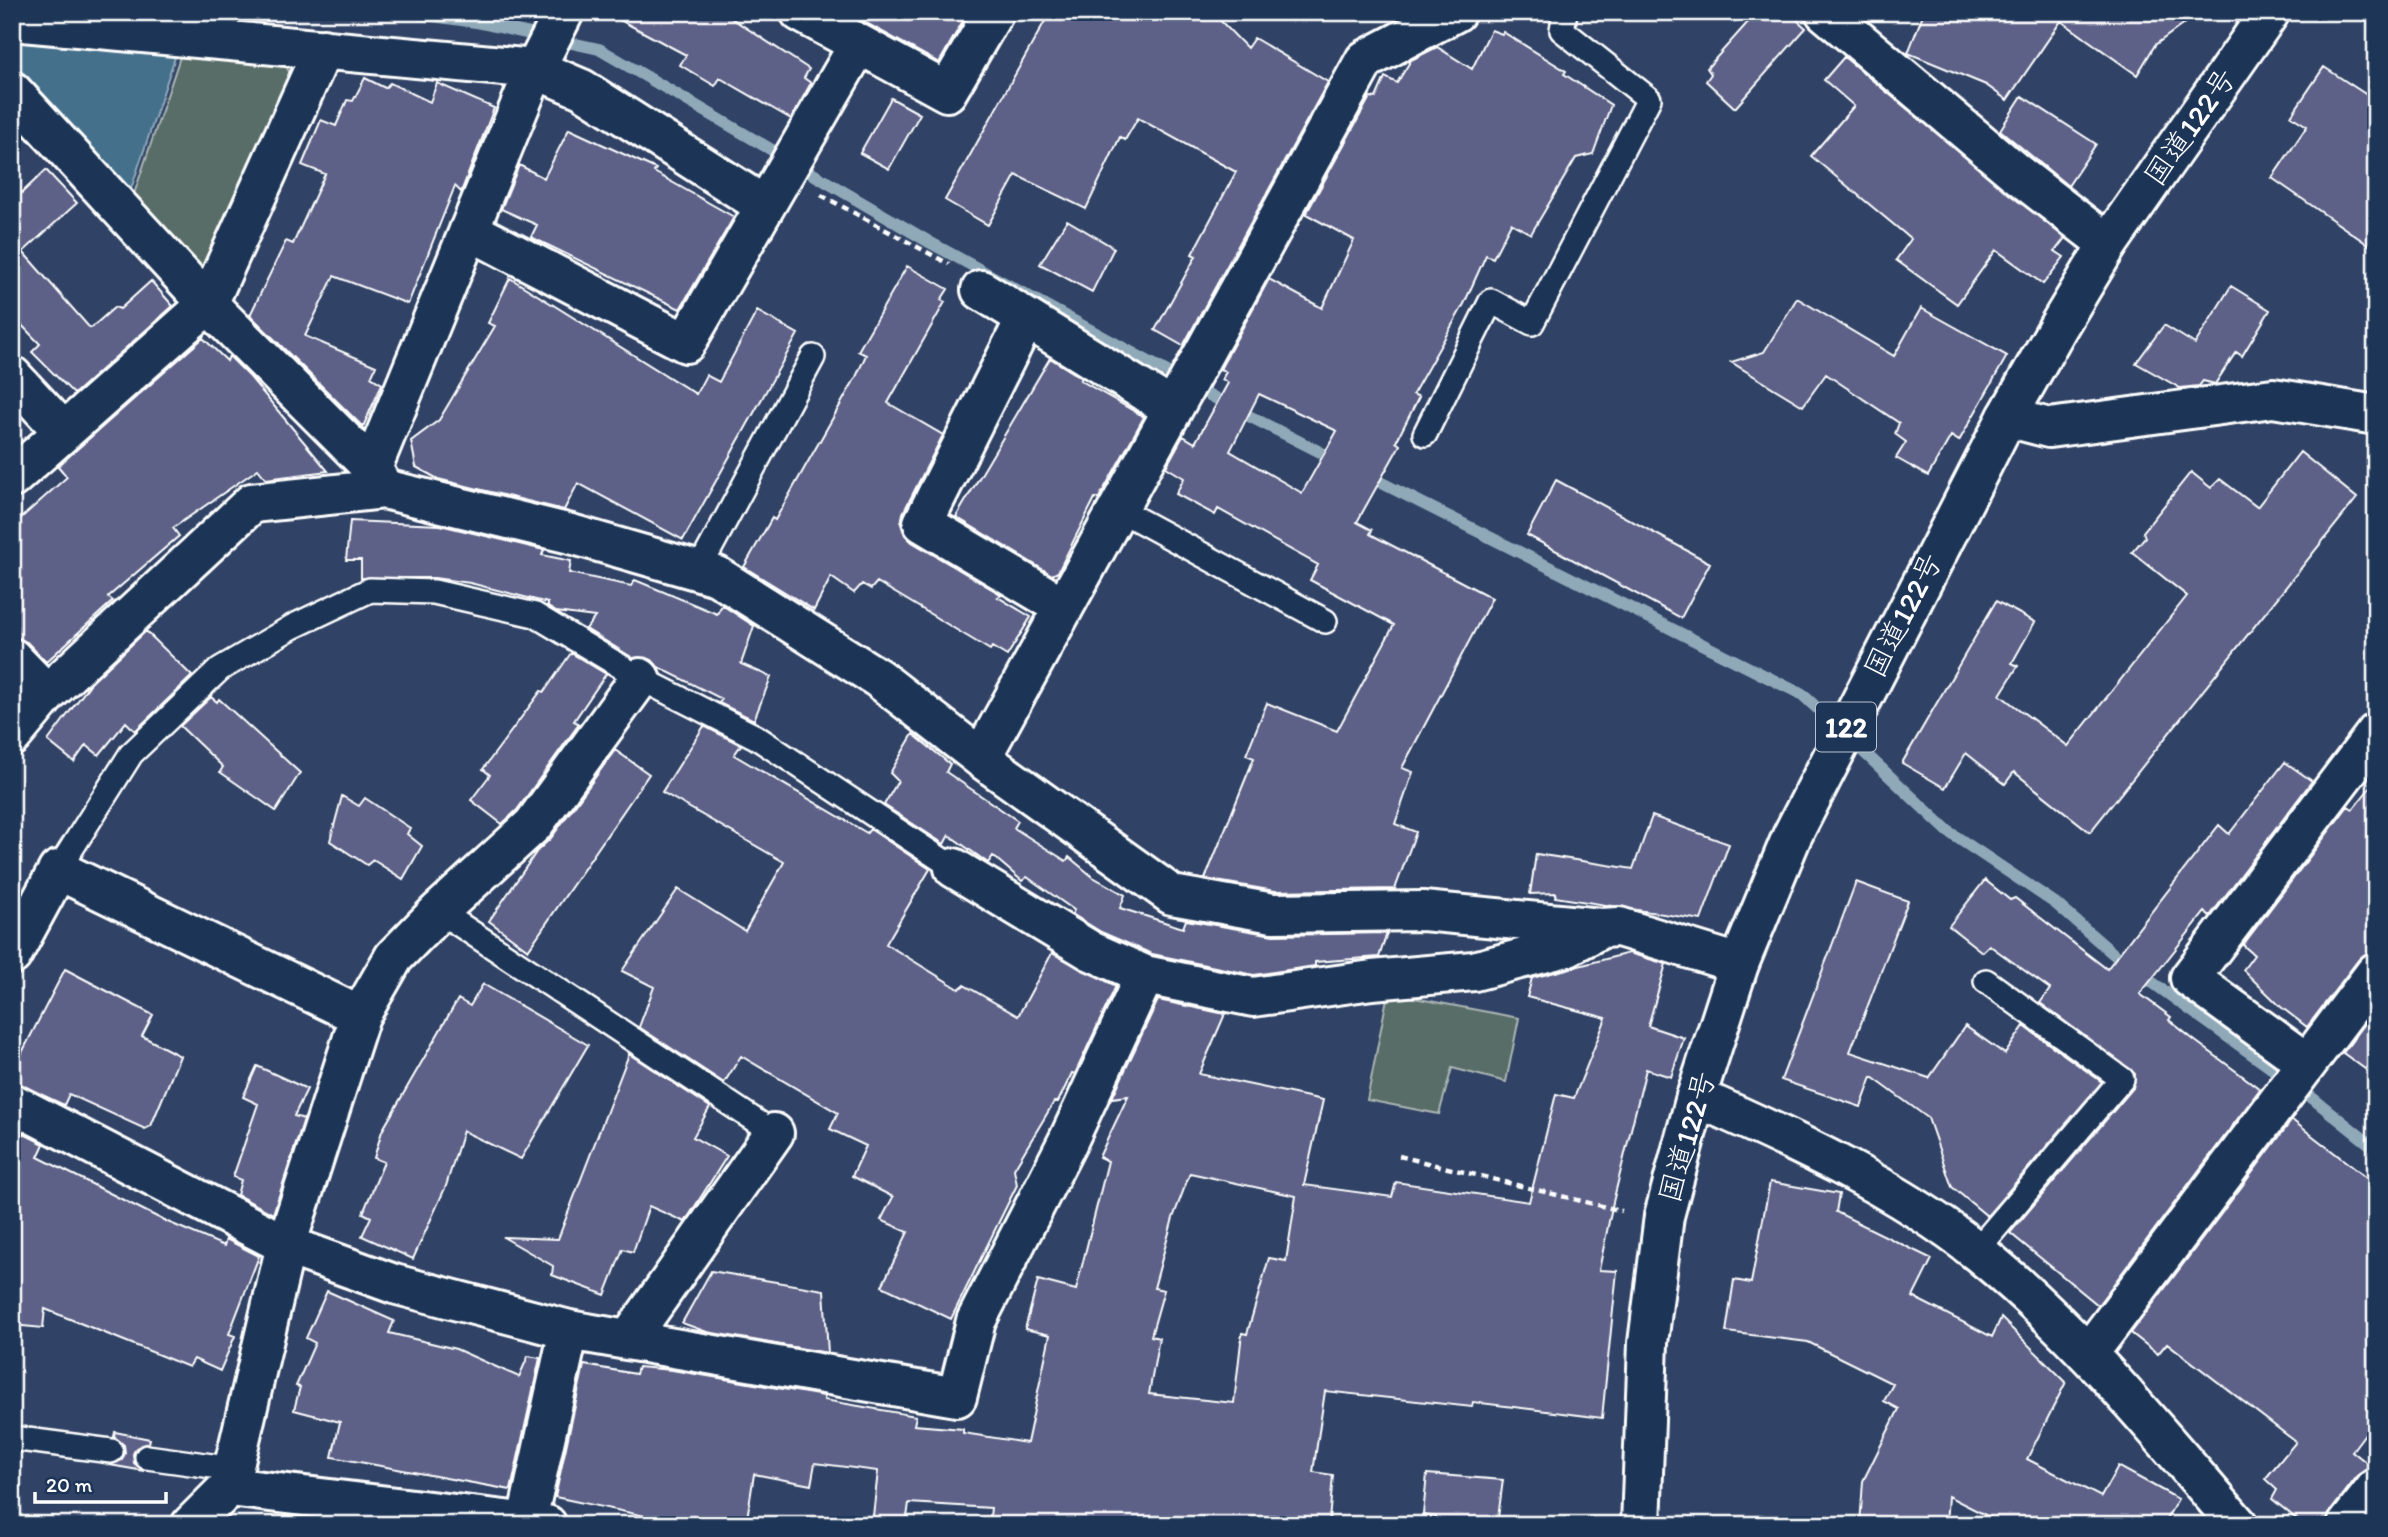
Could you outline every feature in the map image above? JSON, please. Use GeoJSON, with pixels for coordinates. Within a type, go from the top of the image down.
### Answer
{"type":"FeatureCollection","features":[{"type":"Feature","properties":{"kind":"main road"},"geometry":{"type":"LineString","coordinates":[[800,12],[947,92],[994,12]]}},
{"type":"Feature","properties":{"kind":"main road"},"geometry":{"type":"LineString","coordinates":[[981,758],[1365,60],[1456,12]]}},
{"type":"Feature","properties":{"kind":"main road"},"geometry":{"type":"LineString","coordinates":[[1825,12],[2015,172],[2108,244]]}},
{"type":"Feature","properties":{"kind":"main road","name":"国道122号"},"geometry":{"type":"LineString","coordinates":[[1641,1525],[1648,1343],[1664,1222],[1696,1097],[1739,964],[1810,800],[2007,416],[2108,244],[2270,12]]}},
{"type":"Feature","properties":{"kind":"main road"},"geometry":{"type":"LineString","coordinates":[[12,21],[323,49],[551,37]]}},
{"type":"Feature","properties":{"kind":"main road"},"geometry":{"type":"LineString","coordinates":[[551,37],[582,89],[782,176]]}},
{"type":"Feature","properties":{"kind":"main road"},"geometry":{"type":"LineString","coordinates":[[378,479],[469,230],[551,37]]}},
{"type":"Feature","properties":{"kind":"main road"},"geometry":{"type":"LineString","coordinates":[[469,230],[686,343],[859,44]]}},
{"type":"Feature","properties":{"kind":"main road"},"geometry":{"type":"LineString","coordinates":[[12,478],[208,304],[323,49]]}},
{"type":"Feature","properties":{"kind":"main road"},"geometry":{"type":"LineString","coordinates":[[12,91],[208,304],[378,479]]}},
{"type":"Feature","properties":{"kind":"main road"},"geometry":{"type":"LineString","coordinates":[[981,290],[1025,320],[1181,394]]}},
{"type":"Feature","properties":{"kind":"main road"},"geometry":{"type":"LineString","coordinates":[[1025,320],[923,523],[1064,607]]}},
{"type":"Feature","properties":{"kind":"main road"},"geometry":{"type":"LineString","coordinates":[[12,376],[64,432]]}},
{"type":"Feature","properties":{"kind":"main road"},"geometry":{"type":"LineString","coordinates":[[2007,416],[2049,428],[2273,397],[2376,415]]}},
{"type":"Feature","properties":{"kind":"main road"},"geometry":{"type":"LineString","coordinates":[[12,736],[47,694],[252,503],[378,479],[717,576],[878,678],[981,758],[1172,895],[1273,913],[1423,911],[1602,928],[1619,927],[1739,964]]}},
{"type":"Feature","properties":{"kind":"main road"},"geometry":{"type":"LineString","coordinates":[[12,658],[47,694]]}},
{"type":"Feature","properties":{"kind":"main road"},"geometry":{"type":"LineString","coordinates":[[191,1525],[232,1478],[286,1245],[360,1016],[394,957],[439,911],[533,825],[640,678]]}},
{"type":"Feature","properties":{"kind":"main road"},"geometry":{"type":"LineString","coordinates":[[2307,1063],[2190,978],[2376,733]]}},
{"type":"Feature","properties":{"kind":"main road"},"geometry":{"type":"LineString","coordinates":[[954,868],[1091,951],[1145,975],[1253,997],[1372,980],[1474,971],[1566,947],[1602,928]]}},
{"type":"Feature","properties":{"kind":"main road"},"geometry":{"type":"LineString","coordinates":[[12,955],[58,870],[360,1016]]}},
{"type":"Feature","properties":{"kind":"main road"},"geometry":{"type":"LineString","coordinates":[[2088,1354],[2376,972]]}},
{"type":"Feature","properties":{"kind":"main road"},"geometry":{"type":"LineString","coordinates":[[12,1103],[286,1245],[394,1284],[569,1329],[957,1397],[976,1321],[1068,1142],[1145,975]]}},
{"type":"Feature","properties":{"kind":"main road"},"geometry":{"type":"LineString","coordinates":[[1696,1097],[1798,1142],[1874,1185],[1976,1251],[2025,1292],[2088,1354],[2238,1525]]}},
{"type":"Feature","properties":{"kind":"main road"},"geometry":{"type":"LineString","coordinates":[[630,1338],[774,1133]]}},
{"type":"Feature","properties":{"kind":"main road"},"geometry":{"type":"LineString","coordinates":[[232,1478],[335,1513],[533,1524],[569,1329]]}},
{"type":"Feature","properties":{"kind":"main road"},"geometry":{"type":"LineString","coordinates":[[2347,1525],[2376,1488]]}},
{"type":"Feature","properties":{"kind":"lane"},"geometry":{"type":"LineString","coordinates":[[1425,434],[1491,301],[1532,323],[1649,99],[1562,30],[1565,12]]}},
{"type":"Feature","properties":{"kind":"lane"},"geometry":{"type":"LineString","coordinates":[[698,571],[813,357]]}},
{"type":"Feature","properties":{"kind":"lane"},"geometry":{"type":"LineString","coordinates":[[1118,509],[1325,621]]}},
{"type":"Feature","properties":{"kind":"lane"},"geometry":{"type":"LineString","coordinates":[[58,870],[131,754],[220,669],[292,627],[370,590],[434,592],[536,615],[640,678],[756,737],[954,868]]}},
{"type":"Feature","properties":{"kind":"lane"},"geometry":{"type":"LineString","coordinates":[[439,911],[774,1133]]}},
{"type":"Feature","properties":{"kind":"lane"},"geometry":{"type":"LineString","coordinates":[[1976,1251],[2122,1079],[1986,981]]}},
{"type":"Feature","properties":{"kind":"lane"},"geometry":{"type":"LineString","coordinates":[[12,1438],[111,1451]]}},
{"type":"Feature","properties":{"kind":"lane"},"geometry":{"type":"LineString","coordinates":[[147,1457],[232,1478]]}},
{"type":"Feature","properties":{"kind":"path"},"geometry":{"type":"LineString","coordinates":[[782,176],[968,275],[981,290]]}},
{"type":"Feature","properties":{"kind":"path"},"geometry":{"type":"LineString","coordinates":[[1399,1156],[1664,1222]]}},
{"type":"Feature","properties":{"kind":"green space"},"geometry":{"type":"Polygon","coordinates":[[[181,54],[283,61],[295,82],[208,273],[190,272],[132,200],[181,54]]]}},
{"type":"Feature","properties":{"kind":"green space"},"geometry":{"type":"Polygon","coordinates":[[[1388,993],[1519,1018],[1506,1082],[1452,1068],[1439,1114],[1367,1100],[1388,993]]]}},
{"type":"Feature","properties":{"kind":"water"},"geometry":{"type":"Polygon","coordinates":[[[12,33],[176,54],[128,198],[12,74],[12,33]]]}},
{"type":"Feature","properties":{"kind":"building"},"geometry":{"type":"Polygon","coordinates":[[[605,12],[722,12],[809,69],[804,78],[811,83],[791,119],[720,78],[715,86],[680,65],[686,55],[605,12]]]}},
{"type":"Feature","properties":{"kind":"building"},"geometry":{"type":"Polygon","coordinates":[[[846,12],[968,12],[939,63],[846,12]]]}},
{"type":"Feature","properties":{"kind":"building"},"geometry":{"type":"Polygon","coordinates":[[[1050,12],[1212,12],[1247,48],[1254,38],[1328,82],[1183,346],[1155,330],[1196,256],[1192,254],[1236,172],[1138,118],[1125,140],[1120,137],[1086,209],[1016,175],[988,225],[945,200],[1050,12]]]}},
{"type":"Feature","properties":{"kind":"building"},"geometry":{"type":"Polygon","coordinates":[[[1757,12],[1788,12],[1806,28],[1735,108],[1706,81],[1711,74],[1707,68],[1757,12]]]}},
{"type":"Feature","properties":{"kind":"building"},"geometry":{"type":"Polygon","coordinates":[[[1924,12],[2200,12],[2155,45],[2137,75],[2061,21],[2007,100],[1986,85],[1908,53],[1924,12]]]}},
{"type":"Feature","properties":{"kind":"building"},"geometry":{"type":"Polygon","coordinates":[[[1491,30],[1502,34],[1503,32],[1566,71],[1564,74],[1611,105],[1593,154],[1576,158],[1531,234],[1511,223],[1493,258],[1486,255],[1464,304],[1413,394],[1419,397],[1396,442],[1400,445],[1357,522],[1372,530],[1370,534],[1492,598],[1402,768],[1413,772],[1395,824],[1416,832],[1395,889],[1275,891],[1205,879],[1254,758],[1246,755],[1267,703],[1337,731],[1394,625],[1310,580],[1318,565],[1218,509],[1215,515],[1176,494],[1184,478],[1166,467],[1183,436],[1195,443],[1228,383],[1222,379],[1226,372],[1220,369],[1269,279],[1322,308],[1354,240],[1306,214],[1370,97],[1376,98],[1385,77],[1397,83],[1411,60],[1437,47],[1472,69],[1491,30]],[[1259,394],[1230,451],[1302,493],[1337,431],[1259,394]]]}},
{"type":"Feature","properties":{"kind":"building"},"geometry":{"type":"Polygon","coordinates":[[[1844,57],[2065,238],[2055,251],[2064,257],[2043,284],[1996,250],[1957,304],[1896,260],[1911,239],[1811,156],[1854,106],[1824,80],[1844,57]]]}},
{"type":"Feature","properties":{"kind":"building"},"geometry":{"type":"Polygon","coordinates":[[[2324,67],[2376,101],[2376,250],[2272,178],[2307,126],[2291,116],[2324,67]]]}},
{"type":"Feature","properties":{"kind":"building"},"geometry":{"type":"Polygon","coordinates":[[[365,78],[385,88],[390,83],[430,102],[437,83],[494,108],[461,192],[455,186],[408,304],[334,276],[305,336],[376,366],[371,377],[382,384],[363,427],[250,315],[286,241],[293,244],[325,174],[302,165],[321,120],[336,126],[347,100],[353,101],[365,78]]]}},
{"type":"Feature","properties":{"kind":"building"},"geometry":{"type":"Polygon","coordinates":[[[2022,96],[2096,144],[2068,186],[2000,130],[2022,96]]]}},
{"type":"Feature","properties":{"kind":"building"},"geometry":{"type":"Polygon","coordinates":[[[891,98],[920,114],[889,169],[860,153],[891,98]]]}},
{"type":"Feature","properties":{"kind":"building"},"geometry":{"type":"Polygon","coordinates":[[[569,129],[656,169],[654,172],[734,217],[680,309],[531,237],[537,225],[501,209],[519,165],[544,178],[569,129]]]}},
{"type":"Feature","properties":{"kind":"building"},"geometry":{"type":"Polygon","coordinates":[[[46,170],[77,203],[23,252],[88,326],[91,328],[115,307],[120,309],[151,281],[173,306],[74,394],[32,352],[40,344],[12,315],[12,202],[46,170]]]}},
{"type":"Feature","properties":{"kind":"building"},"geometry":{"type":"Polygon","coordinates":[[[1067,220],[1114,248],[1092,292],[1040,264],[1067,220]]]}},
{"type":"Feature","properties":{"kind":"building"},"geometry":{"type":"Polygon","coordinates":[[[907,266],[948,289],[941,300],[945,302],[888,403],[943,435],[903,513],[901,524],[905,535],[912,542],[1002,595],[998,597],[1031,617],[1007,656],[992,647],[990,650],[877,582],[871,589],[862,584],[854,593],[831,577],[814,610],[744,567],[772,518],[775,520],[856,377],[866,355],[858,351],[907,266]]]}},
{"type":"Feature","properties":{"kind":"building"},"geometry":{"type":"Polygon","coordinates":[[[510,278],[696,394],[706,375],[719,382],[757,311],[798,334],[683,540],[578,483],[564,510],[438,479],[416,467],[411,441],[439,420],[495,326],[488,323],[510,278]]]}},
{"type":"Feature","properties":{"kind":"building"},"geometry":{"type":"Polygon","coordinates":[[[2231,286],[2270,310],[2242,356],[2236,352],[2215,384],[2203,381],[2199,386],[2180,388],[2136,363],[2164,325],[2195,344],[2231,286]]]}},
{"type":"Feature","properties":{"kind":"building"},"geometry":{"type":"Polygon","coordinates":[[[1797,298],[1894,356],[1921,308],[2007,356],[1959,441],[1951,436],[1928,476],[1896,458],[1906,442],[1895,434],[1899,423],[1826,374],[1803,406],[1731,362],[1764,352],[1797,298]]]}},
{"type":"Feature","properties":{"kind":"building"},"geometry":{"type":"Polygon","coordinates":[[[203,338],[227,361],[229,356],[250,377],[328,471],[266,479],[258,469],[173,528],[179,536],[108,597],[113,601],[46,662],[27,642],[12,637],[12,526],[67,477],[58,466],[203,338]]]}},
{"type":"Feature","properties":{"kind":"building"},"geometry":{"type":"Polygon","coordinates":[[[1050,358],[1082,378],[1080,380],[1144,417],[1099,498],[1095,498],[1058,572],[1052,575],[956,517],[1050,358]]]}},
{"type":"Feature","properties":{"kind":"building"},"geometry":{"type":"Polygon","coordinates":[[[2300,452],[2357,498],[2090,832],[2014,772],[2005,784],[1966,753],[1945,788],[1902,763],[1996,601],[2035,622],[2012,663],[2018,666],[2000,695],[2068,746],[2187,596],[2132,552],[2145,537],[2143,532],[2191,472],[2211,488],[2220,479],[2257,507],[2300,452]]]}},
{"type":"Feature","properties":{"kind":"building"},"geometry":{"type":"Polygon","coordinates":[[[1556,480],[1710,563],[1681,618],[1527,535],[1556,480]]]}},
{"type":"Feature","properties":{"kind":"building"},"geometry":{"type":"Polygon","coordinates":[[[350,521],[440,525],[544,550],[542,555],[571,561],[569,573],[631,586],[635,580],[717,614],[722,605],[754,626],[741,664],[771,677],[754,720],[719,703],[722,699],[658,667],[652,660],[633,658],[586,629],[595,617],[556,612],[548,607],[548,603],[470,583],[434,578],[361,578],[361,560],[346,560],[350,521]]]}},
{"type":"Feature","properties":{"kind":"building"},"geometry":{"type":"Polygon","coordinates":[[[146,631],[192,676],[135,731],[126,722],[99,755],[86,745],[74,762],[48,741],[91,683],[146,631]]]}},
{"type":"Feature","properties":{"kind":"building"},"geometry":{"type":"Polygon","coordinates":[[[571,653],[606,674],[574,721],[579,724],[517,810],[502,824],[471,800],[490,775],[483,769],[571,653]]]}},
{"type":"Feature","properties":{"kind":"building"},"geometry":{"type":"Polygon","coordinates":[[[211,697],[217,702],[219,699],[300,773],[276,811],[220,772],[223,767],[180,726],[211,697]]]}},
{"type":"Feature","properties":{"kind":"building"},"geometry":{"type":"Polygon","coordinates":[[[704,726],[741,745],[734,755],[867,833],[870,829],[930,869],[886,944],[959,989],[964,985],[1018,1016],[1052,953],[1116,986],[1075,1074],[1072,1073],[1058,1102],[1054,1102],[1014,1169],[1017,1185],[951,1319],[882,1286],[908,1232],[881,1220],[893,1197],[852,1176],[866,1146],[830,1129],[838,1113],[741,1056],[724,1083],[639,1027],[654,987],[622,971],[678,889],[745,931],[784,862],[662,792],[704,726]]]}},
{"type":"Feature","properties":{"kind":"building"},"geometry":{"type":"Polygon","coordinates":[[[913,734],[950,764],[946,772],[1018,821],[1014,828],[1066,861],[1069,857],[1093,877],[1125,895],[1120,908],[1183,928],[1186,920],[1273,935],[1387,933],[1379,957],[1315,962],[1315,966],[1254,975],[1152,954],[1101,932],[1072,914],[1074,910],[1027,877],[1022,881],[993,856],[988,863],[949,835],[944,844],[884,805],[898,781],[890,773],[913,734]]]}},
{"type":"Feature","properties":{"kind":"building"},"geometry":{"type":"Polygon","coordinates":[[[615,750],[649,774],[528,950],[489,921],[537,851],[551,838],[615,750]]]}},
{"type":"Feature","properties":{"kind":"building"},"geometry":{"type":"Polygon","coordinates":[[[2285,762],[2312,781],[2210,916],[2205,912],[2140,994],[2171,1017],[2169,1020],[2194,1040],[2260,1089],[2098,1305],[2010,1233],[2133,1088],[2135,1074],[2040,1003],[2050,989],[1989,945],[1982,952],[1949,926],[1985,880],[2010,900],[2015,898],[2107,969],[2219,825],[2229,834],[2285,762]]]}},
{"type":"Feature","properties":{"kind":"building"},"geometry":{"type":"Polygon","coordinates":[[[2376,780],[2376,951],[2359,959],[2307,1027],[2281,1007],[2243,970],[2254,955],[2243,945],[2348,806],[2353,809],[2376,780]]]}},
{"type":"Feature","properties":{"kind":"building"},"geometry":{"type":"Polygon","coordinates":[[[342,796],[359,806],[365,798],[410,828],[407,834],[422,846],[403,879],[373,860],[367,865],[330,841],[342,796]]]}},
{"type":"Feature","properties":{"kind":"building"},"geometry":{"type":"Polygon","coordinates":[[[1652,816],[1729,844],[1701,920],[1555,897],[1556,893],[1530,894],[1536,854],[1633,869],[1652,816]]]}},
{"type":"Feature","properties":{"kind":"building"},"geometry":{"type":"Polygon","coordinates":[[[1856,882],[1908,901],[1850,1052],[1929,1078],[1965,1026],[2005,1054],[2024,1026],[2102,1082],[1987,1216],[1952,1187],[1928,1118],[1872,1077],[1861,1107],[1781,1080],[1856,882]]]}},
{"type":"Feature","properties":{"kind":"building"},"geometry":{"type":"Polygon","coordinates":[[[1629,953],[1666,964],[1648,1026],[1684,1038],[1671,1077],[1646,1069],[1613,1202],[1599,1270],[1617,1271],[1602,1418],[1473,1402],[1472,1407],[1325,1391],[1313,1472],[1333,1475],[1329,1521],[1270,1515],[1269,1525],[989,1525],[991,1508],[909,1503],[906,1525],[872,1525],[878,1471],[815,1463],[811,1485],[754,1474],[746,1525],[687,1525],[555,1497],[584,1365],[636,1374],[638,1367],[672,1370],[824,1396],[824,1400],[916,1416],[914,1425],[963,1429],[963,1433],[1027,1443],[1050,1335],[1025,1329],[1038,1280],[1076,1290],[1108,1161],[1099,1157],[1128,1096],[1112,1098],[1158,1000],[1225,1014],[1199,1074],[1323,1100],[1304,1185],[1392,1197],[1396,1182],[1529,1202],[1556,1094],[1574,1098],[1606,1018],[1527,997],[1532,978],[1629,953]],[[1190,1173],[1173,1218],[1154,1288],[1164,1290],[1151,1336],[1159,1338],[1149,1394],[1234,1403],[1242,1333],[1247,1334],[1269,1258],[1286,1261],[1296,1196],[1190,1173]]]}},
{"type":"Feature","properties":{"kind":"building"},"geometry":{"type":"Polygon","coordinates":[[[65,969],[153,1015],[142,1036],[180,1056],[151,1126],[145,1129],[69,1094],[64,1105],[12,1081],[12,1072],[65,969]]]}},
{"type":"Feature","properties":{"kind":"building"},"geometry":{"type":"Polygon","coordinates":[[[483,984],[588,1045],[521,1159],[463,1131],[446,1186],[413,1259],[362,1236],[371,1217],[363,1213],[384,1162],[374,1158],[382,1131],[458,999],[470,1006],[483,984]]]}},
{"type":"Feature","properties":{"kind":"building"},"geometry":{"type":"Polygon","coordinates":[[[2376,1009],[2376,1077],[2343,1053],[2376,1009]]]}},
{"type":"Feature","properties":{"kind":"building"},"geometry":{"type":"Polygon","coordinates":[[[629,1054],[710,1107],[693,1137],[727,1156],[685,1222],[649,1206],[633,1252],[623,1249],[605,1295],[552,1275],[553,1266],[503,1237],[558,1239],[629,1054]]]}},
{"type":"Feature","properties":{"kind":"building"},"geometry":{"type":"Polygon","coordinates":[[[257,1066],[307,1089],[294,1116],[304,1119],[273,1214],[237,1195],[241,1180],[233,1177],[258,1104],[243,1097],[257,1066]]]}},
{"type":"Feature","properties":{"kind":"building"},"geometry":{"type":"Polygon","coordinates":[[[2292,1120],[2376,1185],[2376,1419],[2352,1451],[2372,1467],[2359,1474],[2330,1512],[2326,1525],[2304,1525],[2272,1499],[2277,1490],[2265,1479],[2296,1442],[2167,1343],[2158,1354],[2131,1333],[2292,1120]]]}},
{"type":"Feature","properties":{"kind":"building"},"geometry":{"type":"Polygon","coordinates":[[[12,1128],[44,1144],[38,1157],[163,1220],[224,1246],[226,1239],[259,1256],[229,1334],[235,1336],[220,1371],[194,1359],[189,1367],[45,1309],[43,1328],[12,1325],[12,1128]]]}},
{"type":"Feature","properties":{"kind":"building"},"geometry":{"type":"Polygon","coordinates":[[[1770,1182],[1839,1194],[1836,1212],[1932,1259],[1913,1297],[1992,1337],[2001,1318],[2066,1382],[2027,1459],[2101,1497],[2118,1466],[2178,1499],[2163,1525],[2005,1525],[1948,1496],[1946,1525],[1860,1525],[1863,1481],[1899,1409],[1884,1401],[1893,1384],[1808,1342],[1726,1332],[1734,1280],[1751,1283],[1770,1182]]]}},
{"type":"Feature","properties":{"kind":"building"},"geometry":{"type":"Polygon","coordinates":[[[711,1271],[824,1290],[828,1353],[707,1332],[682,1323],[711,1271]]]}},
{"type":"Feature","properties":{"kind":"building"},"geometry":{"type":"Polygon","coordinates":[[[327,1291],[394,1321],[389,1333],[456,1349],[519,1377],[528,1356],[540,1358],[511,1490],[332,1457],[340,1422],[294,1410],[300,1387],[296,1386],[315,1343],[306,1338],[327,1291]]]}},
{"type":"Feature","properties":{"kind":"building"},"geometry":{"type":"Polygon","coordinates":[[[115,1432],[150,1439],[149,1443],[136,1448],[133,1454],[134,1463],[144,1471],[110,1465],[122,1460],[125,1453],[124,1445],[114,1437],[115,1432]]]}},
{"type":"Feature","properties":{"kind":"building"},"geometry":{"type":"Polygon","coordinates":[[[1427,1474],[1503,1480],[1497,1525],[1435,1525],[1436,1517],[1423,1515],[1427,1474]]]}},
{"type":"Feature","properties":{"kind":"waterway"},"geometry":{"type":"LineString","coordinates":[[403,12],[476,22],[599,49],[931,243],[1237,410],[1338,461]]}},
{"type":"Feature","properties":{"kind":"waterway"},"geometry":{"type":"LineString","coordinates":[[1366,475],[1803,695],[1949,832],[2055,903],[2117,957],[2306,1093],[2376,1149]]}}]}
